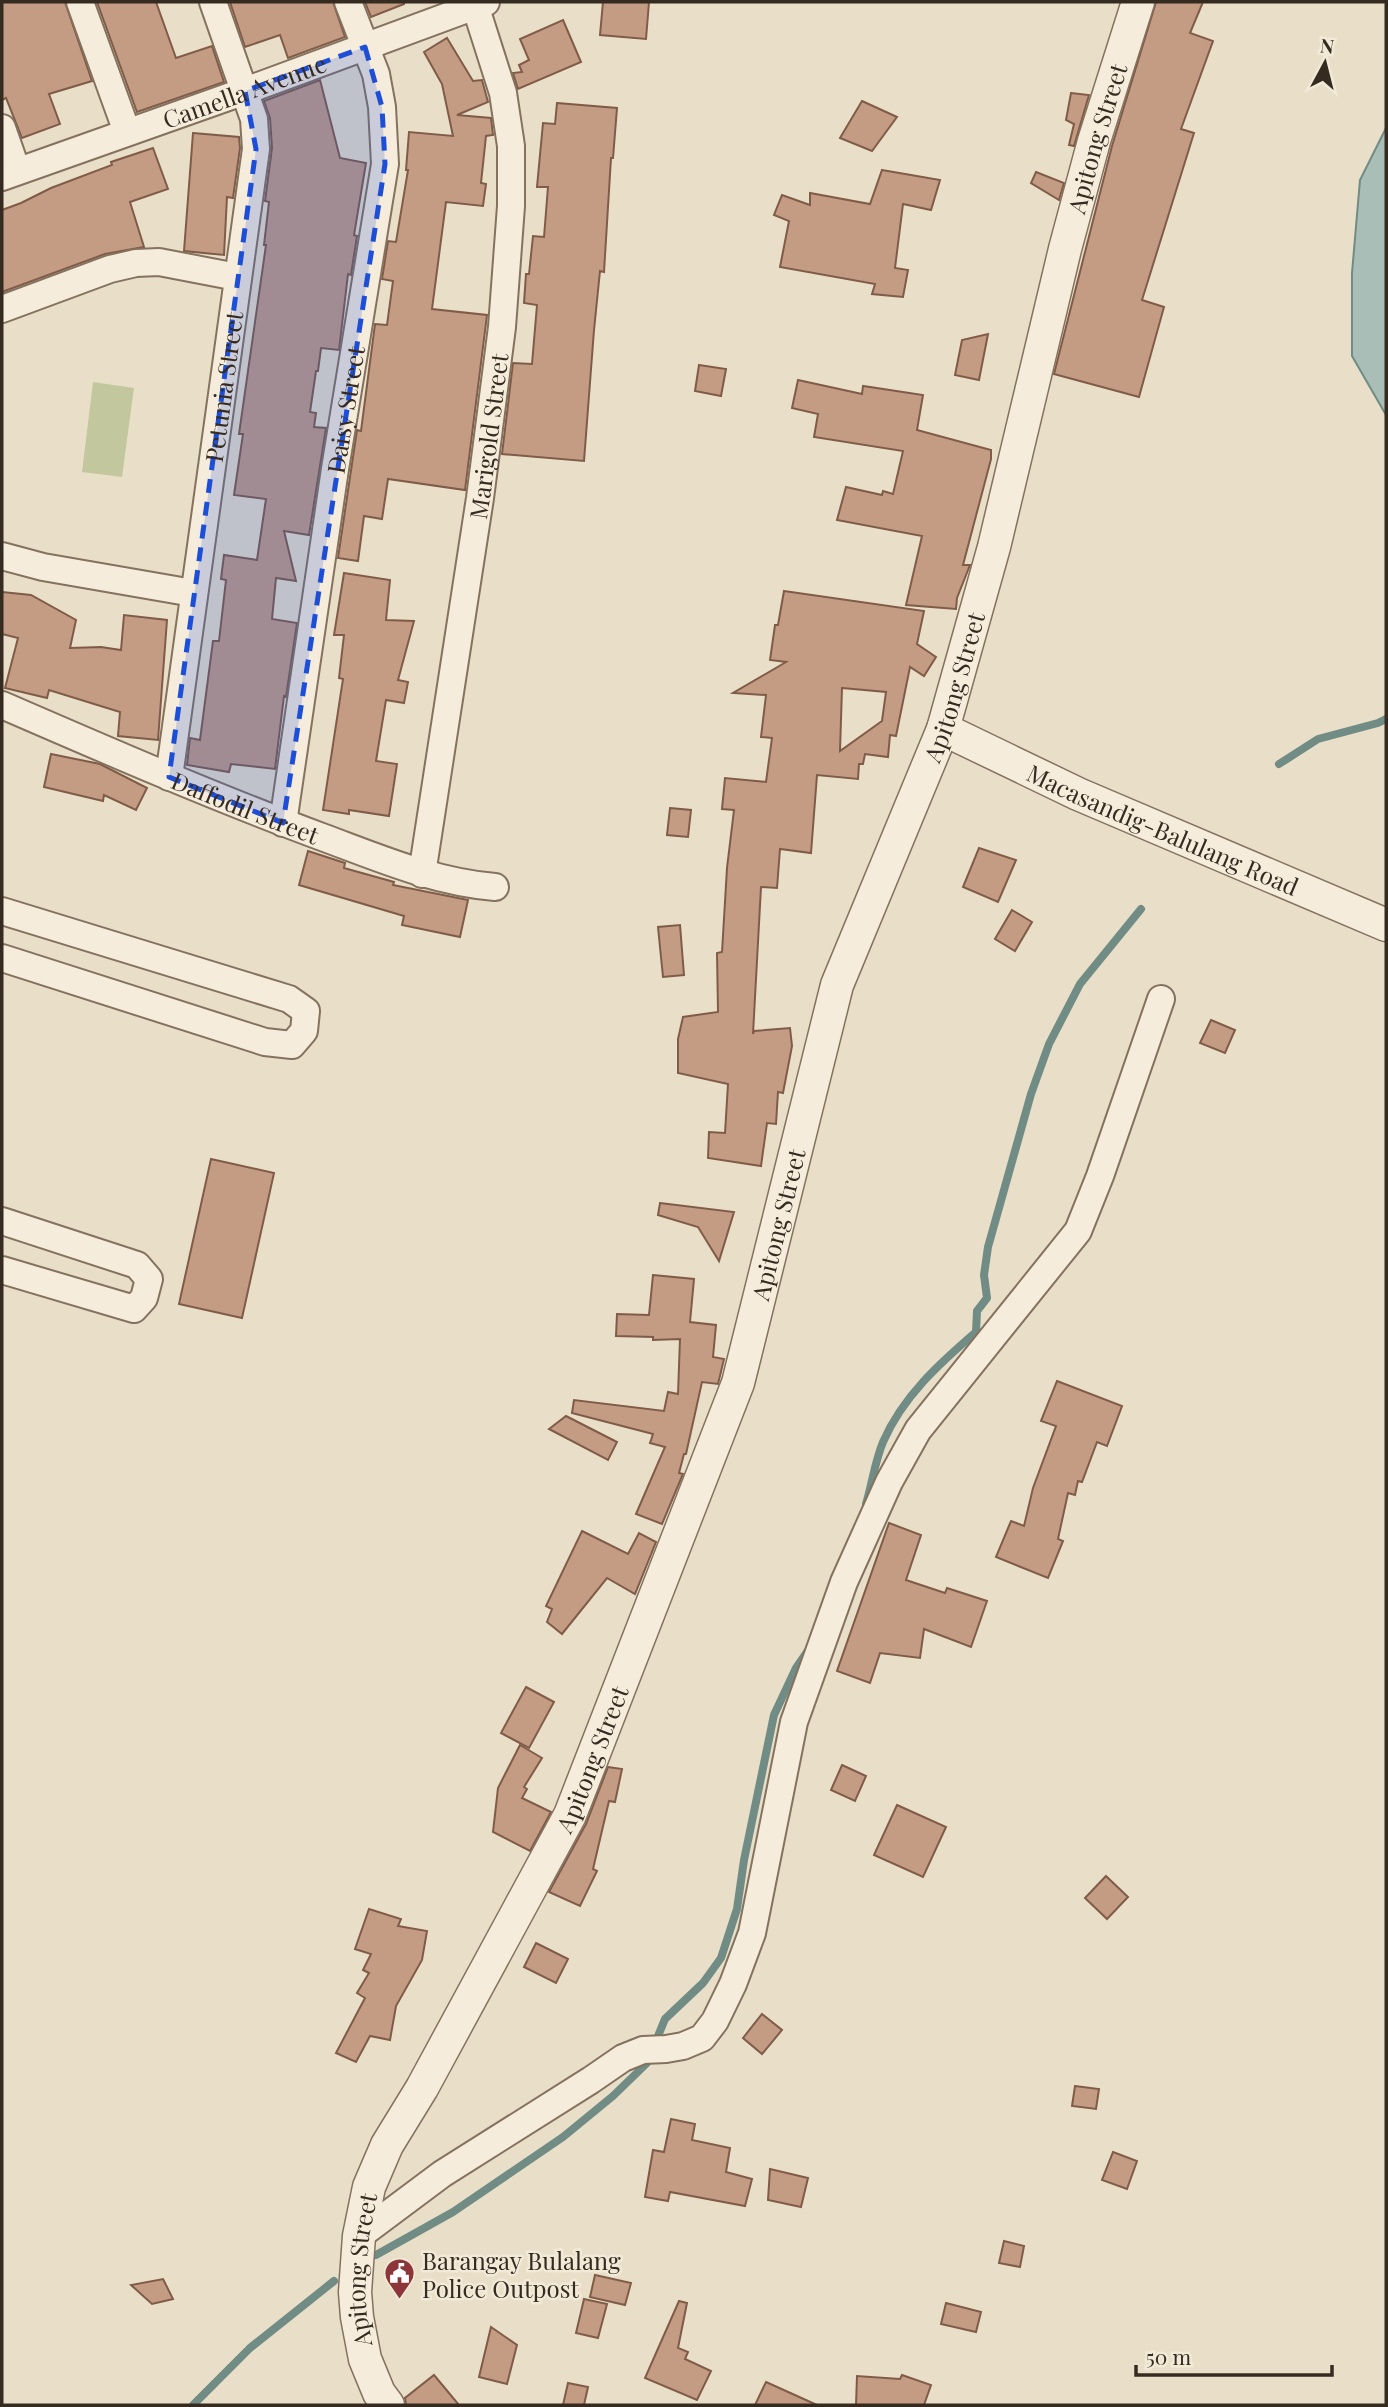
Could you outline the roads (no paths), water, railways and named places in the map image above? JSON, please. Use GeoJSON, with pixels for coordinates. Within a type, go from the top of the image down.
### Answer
{"type":"FeatureCollection","features":[{"type":"Feature","properties":{"kind":"street"},"geometry":{"type":"LineString","coordinates":[[80,2],[127,132]]}},
{"type":"Feature","properties":{"kind":"street","name":"Petunia Street"},"geometry":{"type":"LineString","coordinates":[[169,777],[256,149],[254,119],[213,2]]}},
{"type":"Feature","properties":{"kind":"street","name":"Daisy Street"},"geometry":{"type":"LineString","coordinates":[[283,822],[333,482],[384,164],[382,107],[376,74],[348,2]]}},
{"type":"Feature","properties":{"kind":"street","name":"Apitong Street"},"geometry":{"type":"LineString","coordinates":[[388,2405],[379,2393],[365,2359],[357,2317],[355,2292],[359,2236],[369,2187],[387,2145],[422,2088],[570,1815],[738,1383],[837,985],[943,729],[994,547],[1094,141],[1138,2]]}},
{"type":"Feature","properties":{"kind":"street","name":"Camella Avenue"},"geometry":{"type":"LineString","coordinates":[[9,174],[245,91],[479,3]]}},
{"type":"Feature","properties":{"kind":"street","name":"Marigold Street"},"geometry":{"type":"LineString","coordinates":[[422,874],[480,498],[502,327],[511,206],[511,146],[503,93],[479,3]]}},
{"type":"Feature","properties":{"kind":"street"},"geometry":{"type":"LineString","coordinates":[[2,128],[9,174]]}},
{"type":"Feature","properties":{"kind":"street"},"geometry":{"type":"LineString","coordinates":[[2,309],[110,269],[136,263],[159,262],[237,277]]}},
{"type":"Feature","properties":{"kind":"street"},"geometry":{"type":"LineString","coordinates":[[2,556],[43,567],[193,593]]}},
{"type":"Feature","properties":{"kind":"street","name":"Daffodil Street"},"geometry":{"type":"LineString","coordinates":[[2,705],[169,777],[422,874],[449,881],[495,887]]}},
{"type":"Feature","properties":{"kind":"street","name":"Macasandig-Balulang Road"},"geometry":{"type":"LineString","coordinates":[[943,729],[1078,794],[1386,925]]}},
{"type":"Feature","properties":{"kind":"street"},"geometry":{"type":"LineString","coordinates":[[2,911],[289,999],[306,1012],[304,1031],[292,1045],[265,1042],[2,958]]}},
{"type":"Feature","properties":{"kind":"street"},"geometry":{"type":"LineString","coordinates":[[359,2236],[442,2174],[623,2058],[702,2038],[715,2021],[733,1984],[752,1933],[794,1722],[844,1582],[889,1482],[918,1430],[1078,1231],[1100,1176],[1161,999]]}},
{"type":"Feature","properties":{"kind":"street"},"geometry":{"type":"LineString","coordinates":[[2,1221],[137,1265],[149,1279],[144,1298],[134,1309],[2,1270]]}},
{"type":"Feature","properties":{"kind":"water"},"geometry":{"type":"Polygon","coordinates":[[[1386,128],[1386,415],[1352,356],[1352,273],[1360,180],[1386,128]]]}},
{"type":"Feature","properties":{"kind":"waterway"},"geometry":{"type":"LineString","coordinates":[[1279,764],[1318,739],[1386,719]]}},
{"type":"Feature","properties":{"kind":"waterway"},"geometry":{"type":"LineString","coordinates":[[866,1504],[880,1449],[891,1425],[912,1395],[936,1368],[976,1332],[977,1311],[987,1298],[984,1275],[988,1247],[1031,1094],[1049,1044],[1080,984],[1141,909]]}},
{"type":"Feature","properties":{"kind":"waterway"},"geometry":{"type":"LineString","coordinates":[[376,2255],[453,2212],[563,2137],[613,2096],[647,2063],[665,2019],[703,1983],[721,1958],[737,1909],[744,1860],[774,1715],[796,1668],[809,1649]]}},
{"type":"Feature","properties":{"kind":"waterway"},"geometry":{"type":"LineString","coordinates":[[193,2405],[250,2348],[334,2281]]}},
{"type":"Feature","properties":{"kind":"place","name":"Barangay Bulalang Police Outpost"},"geometry":{"type":"Point","coordinates":[399,2301]}}]}
